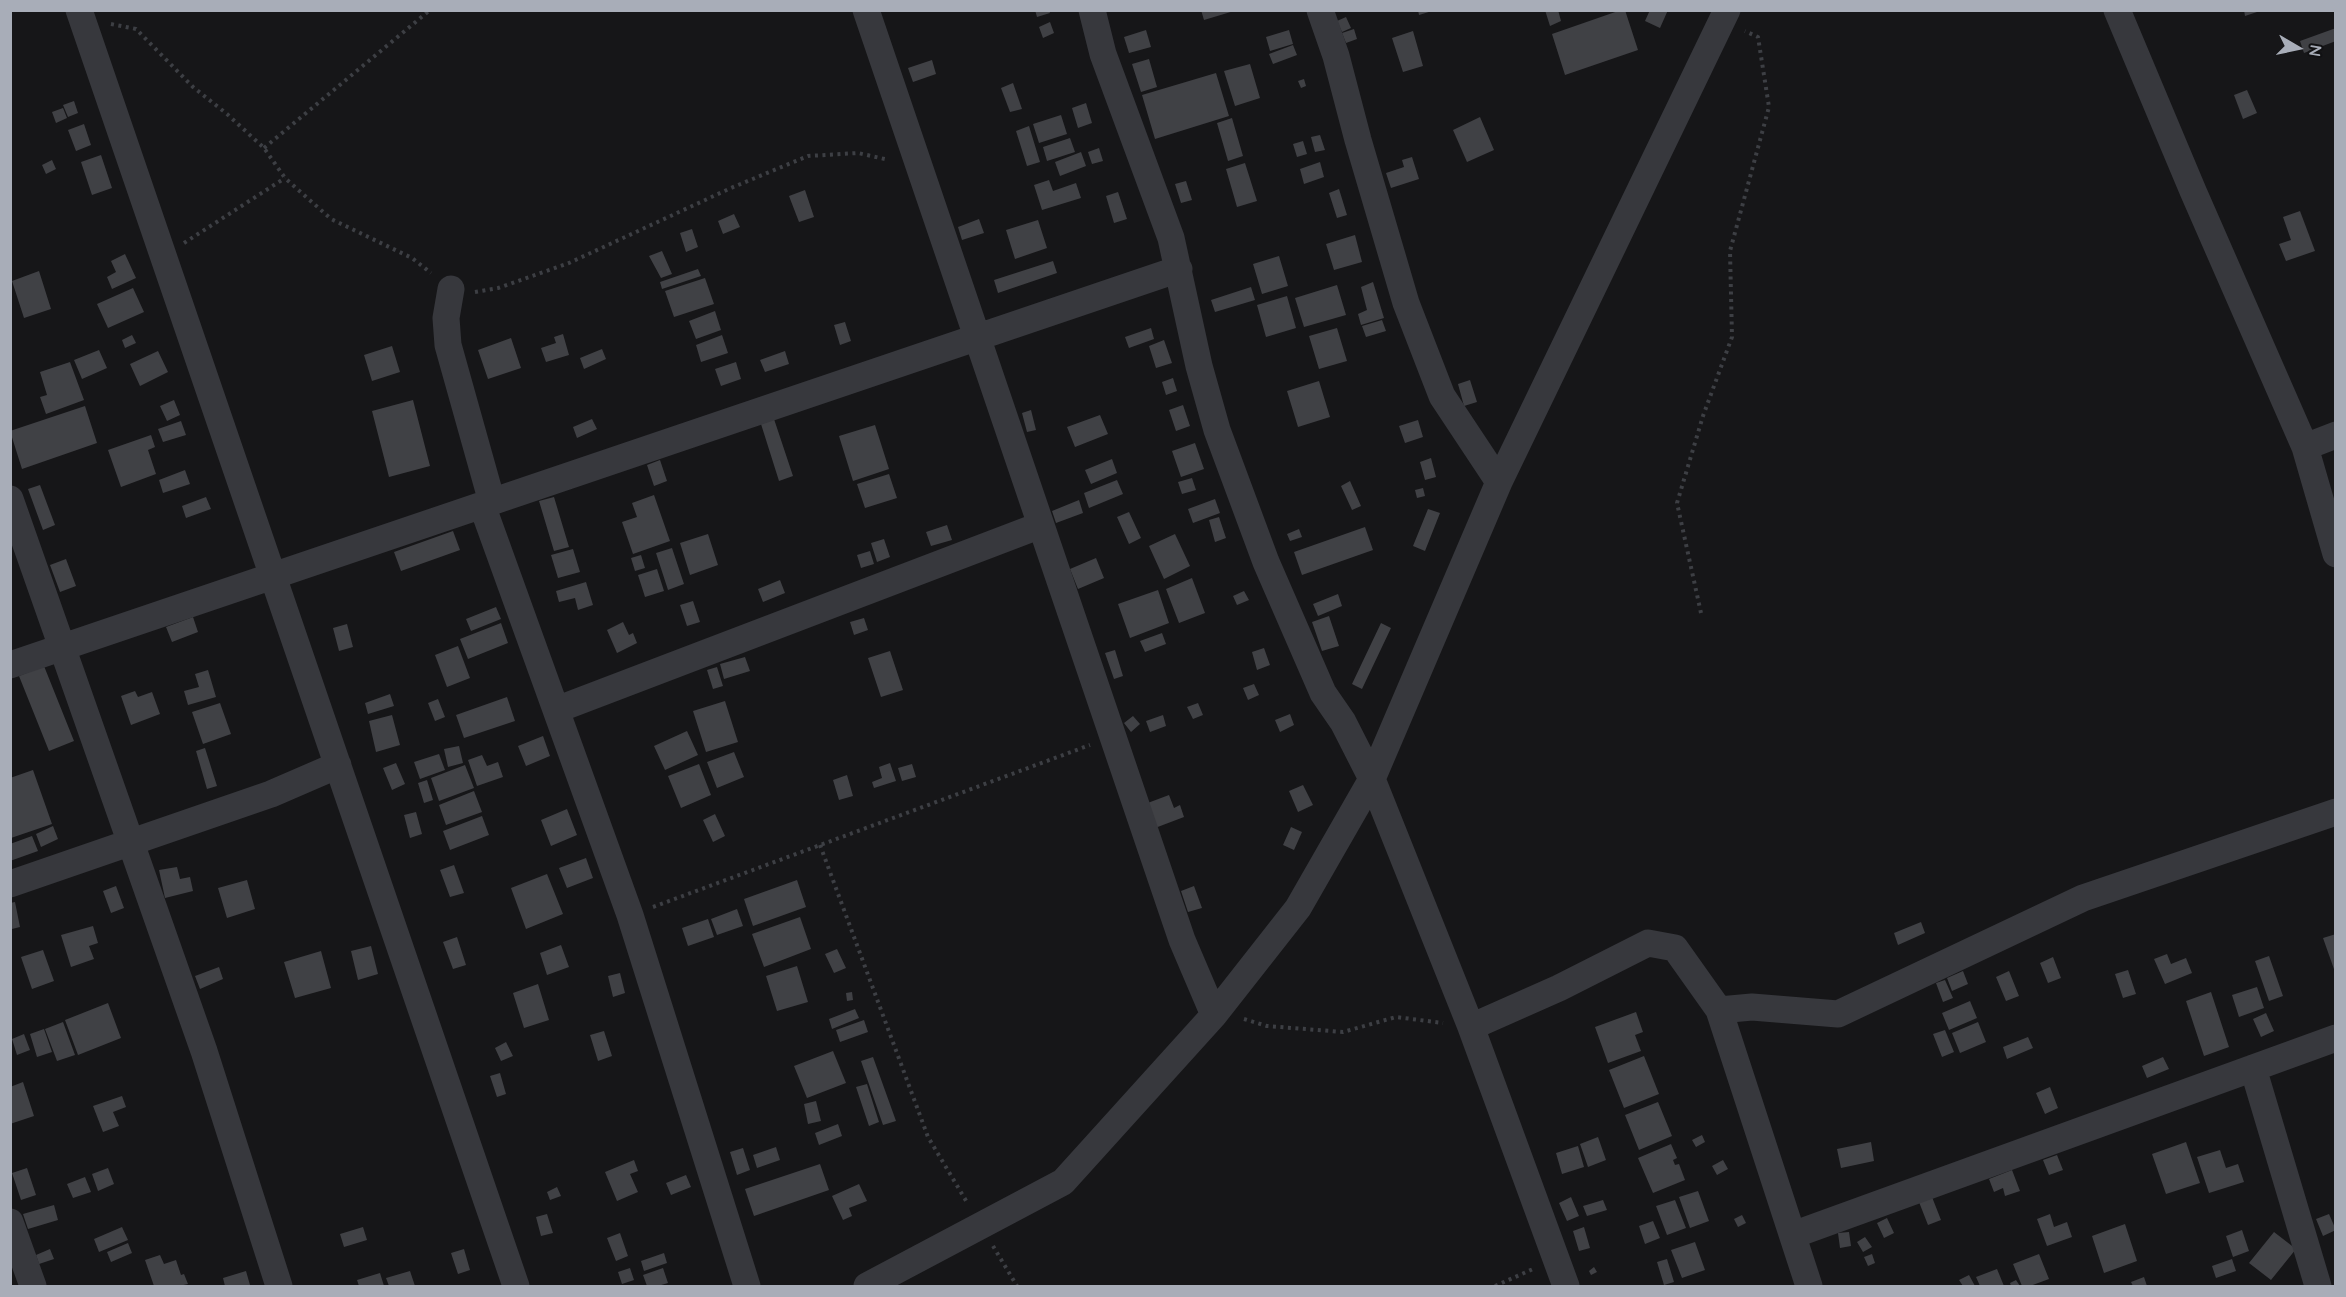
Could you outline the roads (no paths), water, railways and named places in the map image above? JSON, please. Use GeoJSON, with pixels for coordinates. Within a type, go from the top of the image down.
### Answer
{"type":"FeatureCollection","features":[{"type":"Feature","properties":{"kind":"street"},"geometry":{"type":"LineString","coordinates":[[866,10],[1182,940],[1214,1015]]}},
{"type":"Feature","properties":{"kind":"street"},"geometry":{"type":"LineString","coordinates":[[1092,10],[1103,54],[1171,238],[1199,366],[1217,430],[1250,521],[1323,693],[1343,722],[1372,779],[1471,1027],[1566,1287]]}},
{"type":"Feature","properties":{"kind":"street"},"geometry":{"type":"LineString","coordinates":[[1320,10],[1336,56],[1358,140],[1410,314],[1442,396],[1499,482]]}},
{"type":"Feature","properties":{"kind":"street"},"geometry":{"type":"LineString","coordinates":[[2117,10],[2305,447],[2336,554]]}},
{"type":"Feature","properties":{"kind":"street"},"geometry":{"type":"LineString","coordinates":[[81,15],[516,1287]]}},
{"type":"Feature","properties":{"kind":"street"},"geometry":{"type":"LineString","coordinates":[[867,1287],[1063,1182],[1214,1015],[1298,908],[1372,779],[1499,482],[1725,16]]}},
{"type":"Feature","properties":{"kind":"street"},"geometry":{"type":"LineString","coordinates":[[10,665],[1179,269]]}},
{"type":"Feature","properties":{"kind":"street"},"geometry":{"type":"LineString","coordinates":[[451,289],[446,318],[448,345],[487,503],[556,710],[630,915],[747,1287]]}},
{"type":"Feature","properties":{"kind":"street"},"geometry":{"type":"LineString","coordinates":[[2305,447],[2336,435]]}},
{"type":"Feature","properties":{"kind":"street"},"geometry":{"type":"LineString","coordinates":[[10,499],[204,1051],[279,1287]]}},
{"type":"Feature","properties":{"kind":"street"},"geometry":{"type":"LineString","coordinates":[[556,710],[1041,525]]}},
{"type":"Feature","properties":{"kind":"street"},"geometry":{"type":"LineString","coordinates":[[10,884],[271,794],[338,765]]}},
{"type":"Feature","properties":{"kind":"street"},"geometry":{"type":"LineString","coordinates":[[1719,1010],[1752,1007],[1838,1014],[2083,898],[2336,812]]}},
{"type":"Feature","properties":{"kind":"street"},"geometry":{"type":"LineString","coordinates":[[1471,1027],[1559,988],[1648,943],[1675,948],[1719,1010],[1809,1287]]}},
{"type":"Feature","properties":{"kind":"street"},"geometry":{"type":"LineString","coordinates":[[1793,1236],[2336,1038]]}},
{"type":"Feature","properties":{"kind":"street"},"geometry":{"type":"LineString","coordinates":[[2253,1068],[2315,1286]]}},
{"type":"Feature","properties":{"kind":"street"},"geometry":{"type":"LineString","coordinates":[[10,1222],[33,1287]]}}]}
